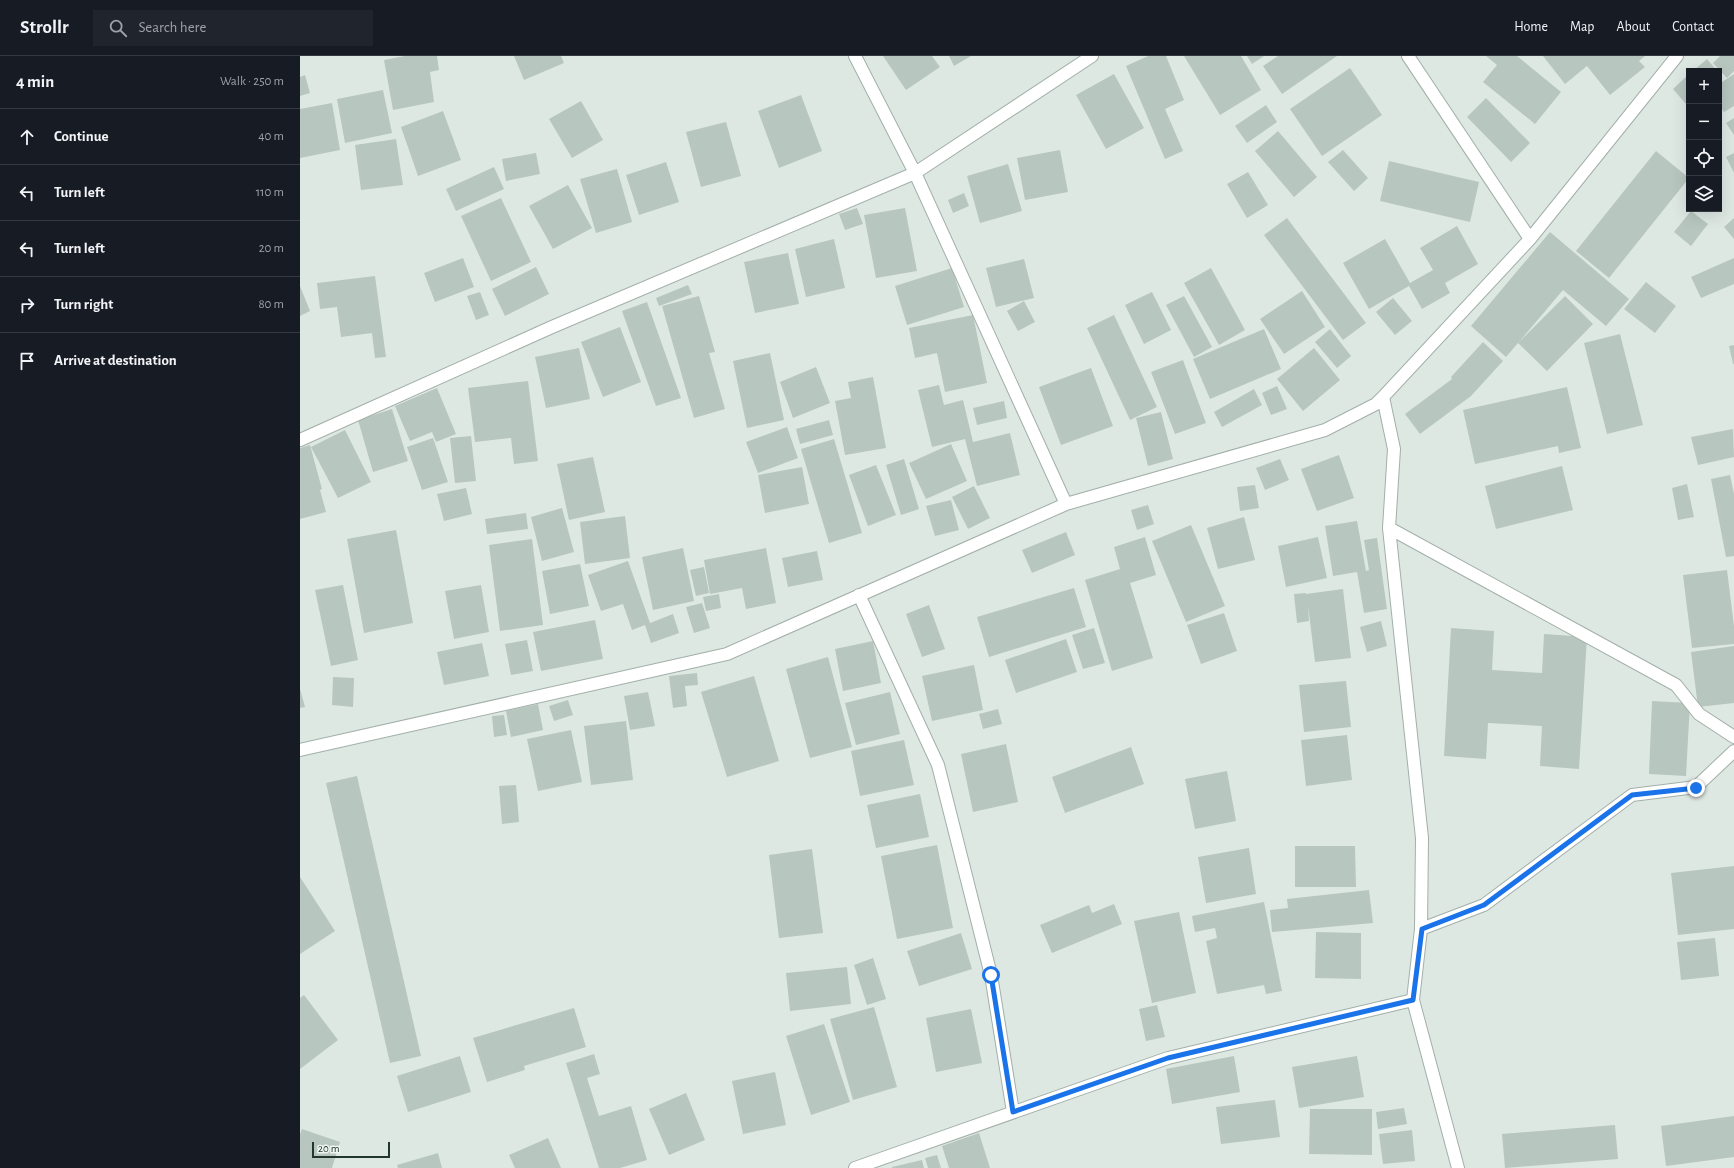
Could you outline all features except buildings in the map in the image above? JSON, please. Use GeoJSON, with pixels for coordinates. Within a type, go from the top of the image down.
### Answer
{"type":"FeatureCollection","features":[{"type":"Feature","properties":{"kind":"street"},"geometry":{"type":"LineString","coordinates":[[855,56],[915,173],[1066,504]]}},
{"type":"Feature","properties":{"kind":"street"},"geometry":{"type":"LineString","coordinates":[[300,440],[552,327],[915,173],[1092,56]]}},
{"type":"Feature","properties":{"kind":"street"},"geometry":{"type":"LineString","coordinates":[[1408,56],[1530,239]]}},
{"type":"Feature","properties":{"kind":"street"},"geometry":{"type":"LineString","coordinates":[[300,750],[727,654],[859,594],[1066,504],[1326,430],[1376,404],[1383,397],[1530,239],[1677,56]]}},
{"type":"Feature","properties":{"kind":"street"},"geometry":{"type":"LineString","coordinates":[[1383,397],[1394,449],[1389,528],[1422,838],[1422,929],[1413,1000],[1458,1168]]}},
{"type":"Feature","properties":{"kind":"street"},"geometry":{"type":"LineString","coordinates":[[1389,528],[1676,685],[1699,714],[1734,737]]}},
{"type":"Feature","properties":{"kind":"street"},"geometry":{"type":"LineString","coordinates":[[859,594],[938,765],[991,975],[1013,1112]]}},
{"type":"Feature","properties":{"kind":"street"},"geometry":{"type":"LineString","coordinates":[[1422,929],[1484,905],[1632,795],[1696,788],[1734,751]]}},
{"type":"Feature","properties":{"kind":"street"},"geometry":{"type":"LineString","coordinates":[[855,1168],[1168,1058],[1413,1000]]}},
{"type":"Feature","properties":{"kind":"route"},"geometry":{"type":"LineString","coordinates":[[991,975],[1013,1112],[1168,1058],[1413,1000],[1422,929],[1484,905],[1632,795],[1696,788]]}}]}
